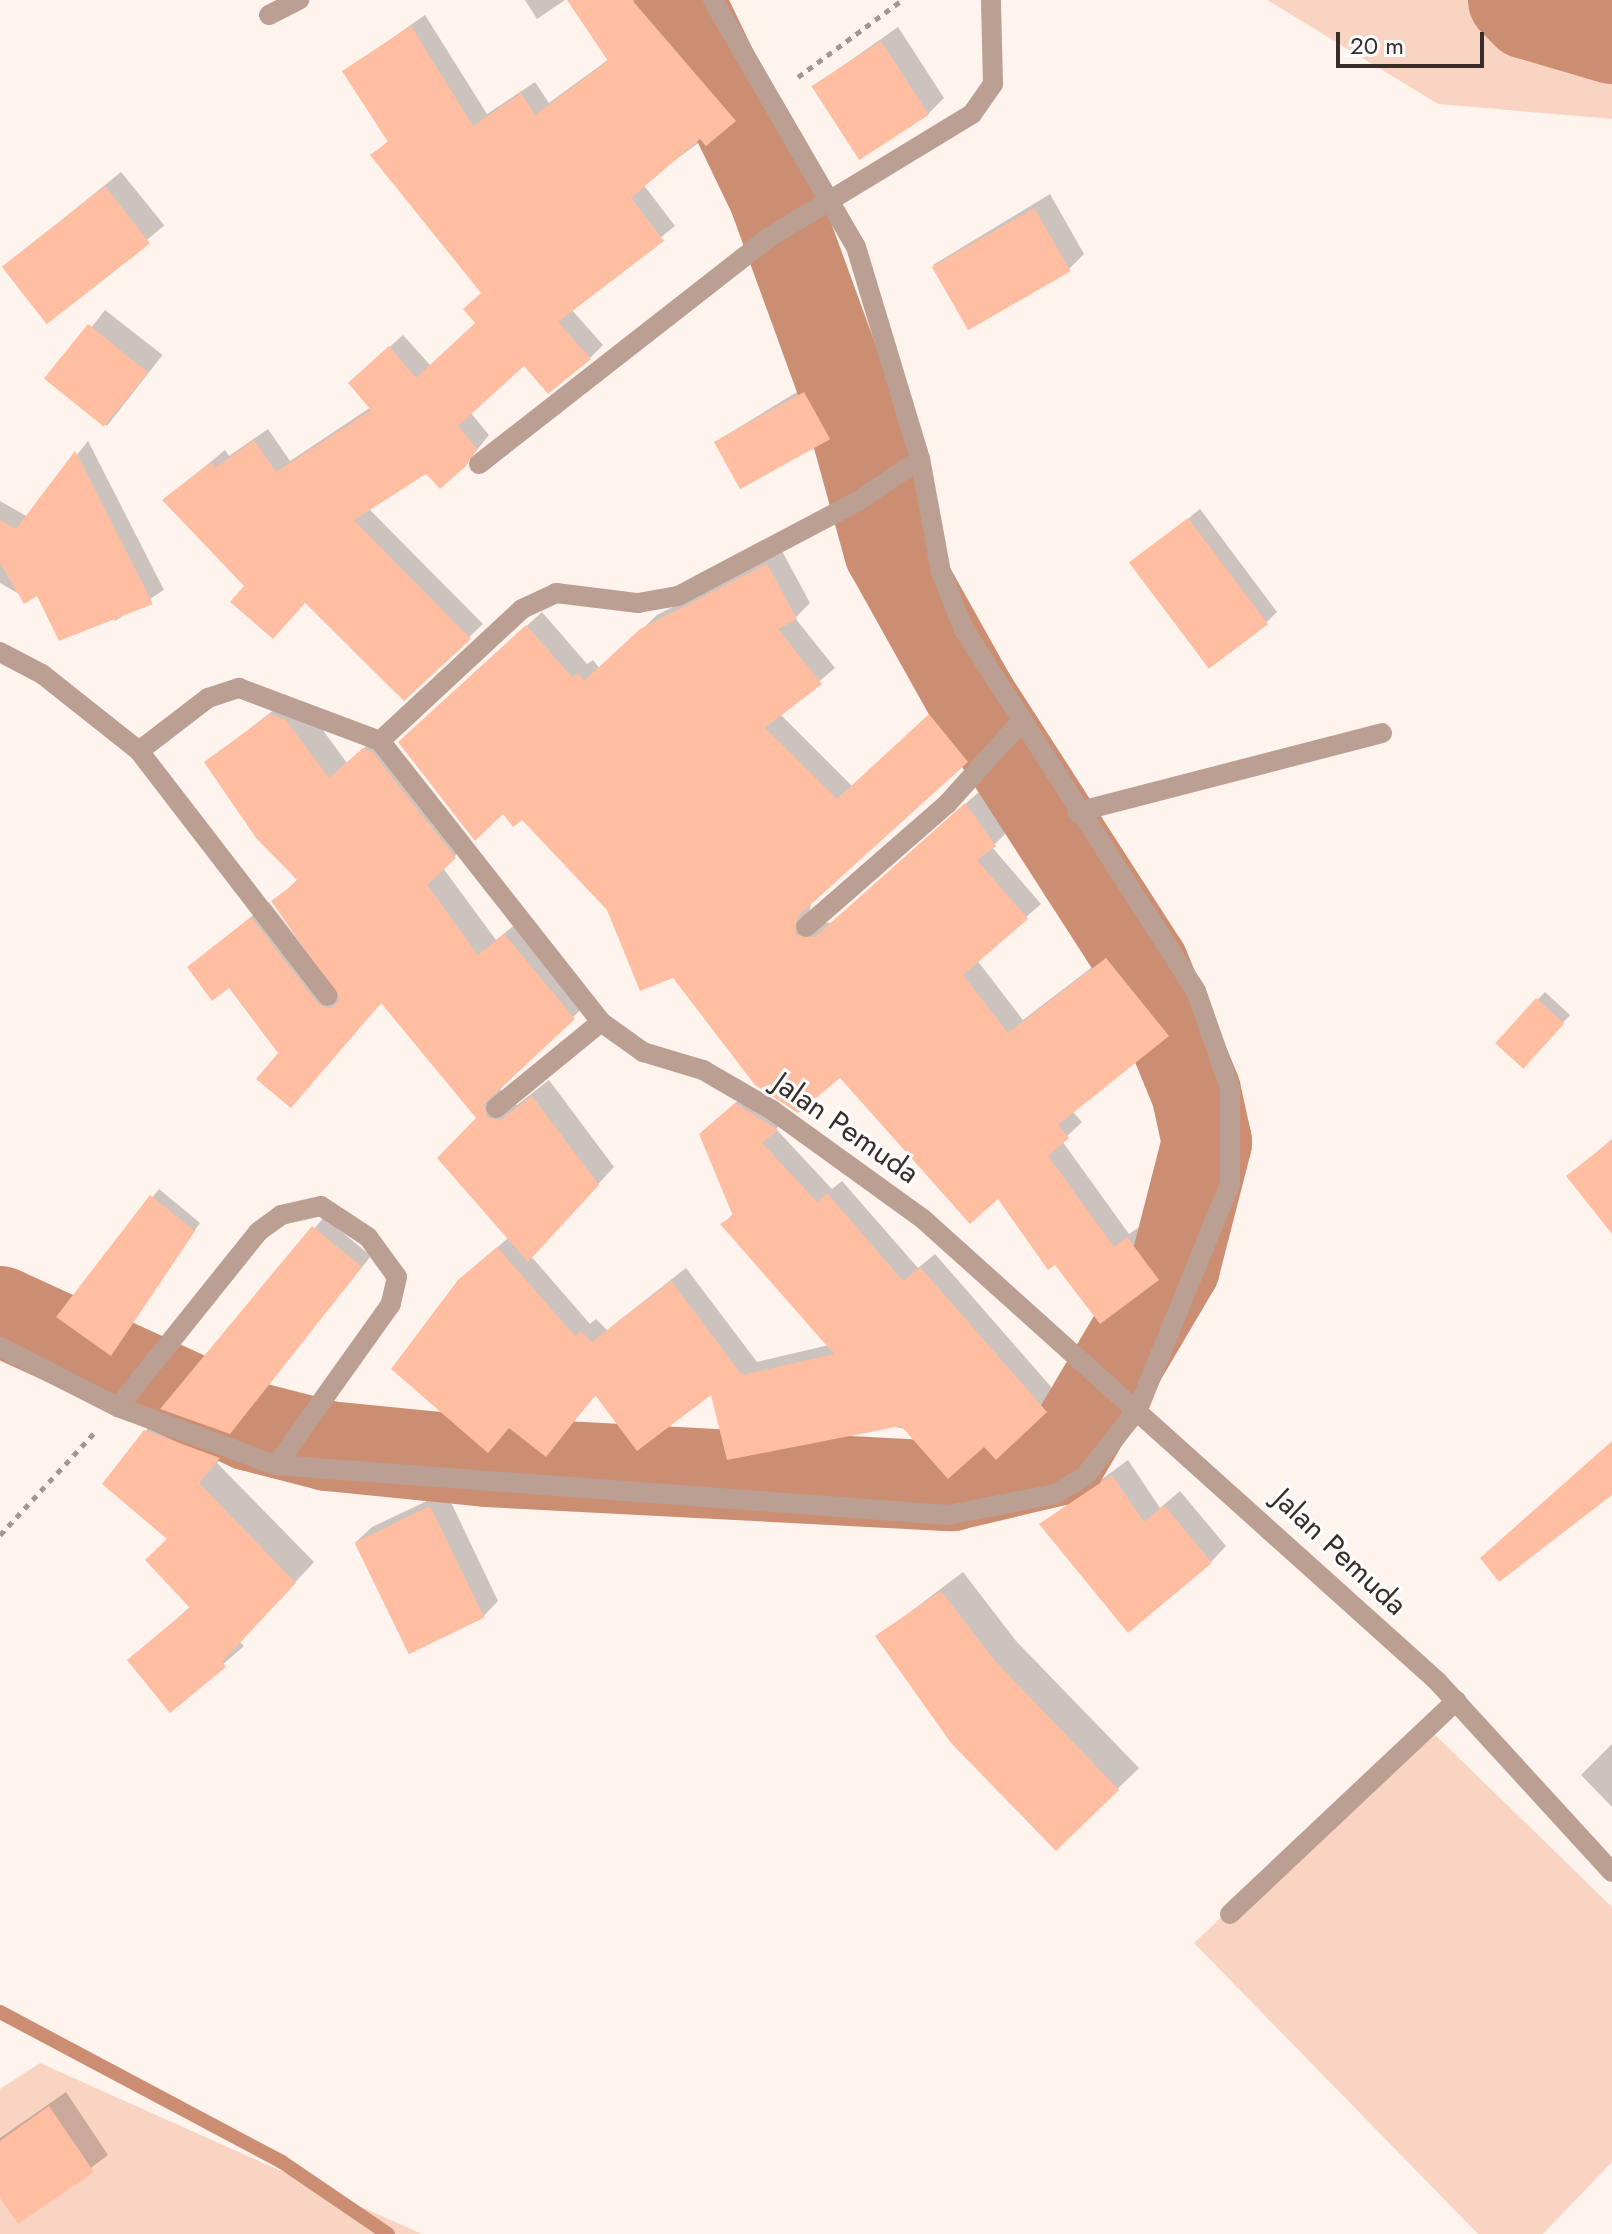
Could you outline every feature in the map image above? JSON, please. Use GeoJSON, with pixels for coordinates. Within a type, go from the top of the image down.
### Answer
{"type":"FeatureCollection","features":[{"type":"Feature","properties":{"kind":"street"},"geometry":{"type":"LineString","coordinates":[[269,15],[299,0]]}},
{"type":"Feature","properties":{"kind":"street"},"geometry":{"type":"LineString","coordinates":[[0,1347],[118,1407],[286,1448],[948,1515],[1055,1494],[1085,1476],[1132,1405],[1230,1183],[1230,1088],[1196,991],[1077,812],[1012,730],[964,630],[941,572],[920,459],[856,247],[831,197],[713,0]]}},
{"type":"Feature","properties":{"kind":"street"},"geometry":{"type":"LineString","coordinates":[[479,464],[768,238],[985,100],[993,84],[991,0]]}},
{"type":"Feature","properties":{"kind":"street"},"geometry":{"type":"LineString","coordinates":[[139,751],[208,698],[239,688],[380,741],[522,609],[556,593],[638,603],[678,596],[858,501],[920,459]]}},
{"type":"Feature","properties":{"kind":"street"},"geometry":{"type":"LineString","coordinates":[[0,652],[42,674],[139,751],[328,996]]}},
{"type":"Feature","properties":{"kind":"street"},"geometry":{"type":"LineString","coordinates":[[806,927],[982,766],[1012,730]]}},
{"type":"Feature","properties":{"kind":"street"},"geometry":{"type":"LineString","coordinates":[[1077,812],[1382,733]]}},
{"type":"Feature","properties":{"kind":"street","name":"Jalan Pemuda"},"geometry":{"type":"LineString","coordinates":[[380,741],[601,1022],[643,1052],[703,1070],[772,1110],[858,1170],[1132,1405],[1456,1701],[1612,1872]]}},
{"type":"Feature","properties":{"kind":"street"},"geometry":{"type":"LineString","coordinates":[[496,1108],[601,1022]]}},
{"type":"Feature","properties":{"kind":"street"},"geometry":{"type":"LineString","coordinates":[[118,1407],[144,1382],[258,1232],[281,1215],[321,1206],[368,1237],[397,1277],[391,1304],[286,1448]]}},
{"type":"Feature","properties":{"kind":"street"},"geometry":{"type":"LineString","coordinates":[[1230,1914],[1456,1701]]}},
{"type":"Feature","properties":{"kind":"path"},"geometry":{"type":"LineString","coordinates":[[771,97],[902,0]]}},
{"type":"Feature","properties":{"kind":"path"},"geometry":{"type":"LineString","coordinates":[[0,1535],[118,1407]]}},
{"type":"Feature","properties":{"kind":"shaded area"},"geometry":{"type":"Polygon","coordinates":[[[1267,0],[1612,0],[1612,119],[1438,104],[1267,0]]]}},
{"type":"Feature","properties":{"kind":"shaded area"},"geometry":{"type":"Polygon","coordinates":[[[1426,1726],[1612,1907],[1612,2162],[1543,2234],[1478,2234],[1194,1943],[1426,1726]]]}},
{"type":"Feature","properties":{"kind":"shaded area"},"geometry":{"type":"Polygon","coordinates":[[[40,2063],[422,2234],[0,2234],[0,2089],[40,2063]]]}},
{"type":"Feature","properties":{"kind":"building"},"geometry":{"type":"Polygon","coordinates":[[[567,0],[632,0],[736,121],[706,146],[700,139],[631,198],[664,241],[558,322],[591,359],[548,394],[524,366],[458,426],[477,449],[466,466],[440,489],[426,474],[354,520],[471,639],[404,701],[305,603],[273,639],[230,602],[244,586],[162,500],[211,462],[215,468],[254,440],[276,472],[371,410],[348,383],[389,346],[416,378],[475,323],[463,309],[481,293],[370,155],[388,142],[342,71],[411,26],[473,126],[521,93],[535,115],[608,61],[567,0]]]}},
{"type":"Feature","properties":{"kind":"building"},"geometry":{"type":"Polygon","coordinates":[[[881,41],[929,115],[859,160],[811,86],[881,41]]]}},
{"type":"Feature","properties":{"kind":"building"},"geometry":{"type":"Polygon","coordinates":[[[105,186],[150,244],[47,324],[2,267],[105,186]]]}},
{"type":"Feature","properties":{"kind":"building"},"geometry":{"type":"Polygon","coordinates":[[[1034,208],[1070,271],[968,330],[932,267],[1034,208]]]}},
{"type":"Feature","properties":{"kind":"building"},"geometry":{"type":"Polygon","coordinates":[[[88,324],[148,372],[104,427],[44,378],[88,324]]]}},
{"type":"Feature","properties":{"kind":"building"},"geometry":{"type":"Polygon","coordinates":[[[804,392],[830,439],[740,489],[714,442],[804,392]]]}},
{"type":"Feature","properties":{"kind":"building"},"geometry":{"type":"Polygon","coordinates":[[[75,451],[153,604],[59,641],[37,596],[24,604],[0,563],[0,520],[16,529],[75,451]]]}},
{"type":"Feature","properties":{"kind":"building"},"geometry":{"type":"Polygon","coordinates":[[[1188,518],[1268,624],[1209,669],[1129,563],[1188,518]]]}},
{"type":"Feature","properties":{"kind":"building"},"geometry":{"type":"Polygon","coordinates":[[[767,564],[797,619],[778,629],[822,684],[765,728],[837,799],[929,714],[968,762],[797,917],[796,935],[815,937],[965,803],[996,846],[977,860],[1028,919],[963,975],[1008,1033],[1106,958],[1169,1036],[1058,1125],[1069,1138],[1048,1156],[1114,1247],[1127,1237],[1159,1280],[1100,1324],[1055,1265],[1048,1270],[998,1199],[970,1224],[840,1078],[798,1113],[755,1085],[673,978],[640,991],[607,910],[522,820],[513,827],[503,814],[475,841],[398,742],[526,625],[572,677],[578,673],[584,681],[640,629],[767,564]]]}},
{"type":"Feature","properties":{"kind":"building"},"geometry":{"type":"Polygon","coordinates":[[[270,714],[286,720],[329,778],[363,748],[372,752],[456,858],[427,885],[478,955],[504,934],[575,1019],[484,1104],[487,1117],[499,1121],[532,1096],[599,1185],[528,1262],[437,1158],[476,1118],[381,1003],[291,1108],[256,1079],[278,1053],[229,988],[212,1001],[187,967],[251,917],[318,1004],[330,1009],[340,1000],[271,901],[298,881],[256,838],[204,762],[270,714]]]}},
{"type":"Feature","properties":{"kind":"building"},"geometry":{"type":"Polygon","coordinates":[[[1536,998],[1564,1023],[1523,1069],[1495,1043],[1536,998]]]}},
{"type":"Feature","properties":{"kind":"building"},"geometry":{"type":"Polygon","coordinates":[[[735,1103],[778,1130],[762,1143],[817,1202],[827,1193],[903,1281],[920,1267],[1047,1412],[996,1460],[984,1447],[948,1479],[901,1426],[727,1460],[711,1395],[637,1451],[595,1395],[546,1457],[509,1428],[488,1453],[391,1369],[458,1280],[497,1247],[575,1336],[581,1331],[592,1342],[671,1281],[742,1375],[834,1354],[720,1224],[733,1216],[699,1134],[735,1103]]]}},
{"type":"Feature","properties":{"kind":"building"},"geometry":{"type":"Polygon","coordinates":[[[1612,1140],[1612,1234],[1566,1176],[1612,1140]]]}},
{"type":"Feature","properties":{"kind":"building"},"geometry":{"type":"Polygon","coordinates":[[[150,1195],[195,1231],[111,1356],[56,1317],[150,1195]]]}},
{"type":"Feature","properties":{"kind":"building"},"geometry":{"type":"Polygon","coordinates":[[[312,1226],[362,1267],[230,1434],[160,1409],[312,1226]]]}},
{"type":"Feature","properties":{"kind":"building"},"geometry":{"type":"Polygon","coordinates":[[[144,1430],[220,1458],[199,1483],[296,1583],[222,1662],[226,1667],[170,1713],[127,1660],[190,1608],[145,1560],[167,1539],[102,1484],[144,1430]]]}},
{"type":"Feature","properties":{"kind":"building"},"geometry":{"type":"Polygon","coordinates":[[[1612,1441],[1612,1495],[1499,1582],[1480,1558],[1612,1441]]]}},
{"type":"Feature","properties":{"kind":"building"},"geometry":{"type":"Polygon","coordinates":[[[1112,1475],[1144,1522],[1164,1505],[1212,1563],[1128,1633],[1039,1524],[1112,1475]]]}},
{"type":"Feature","properties":{"kind":"building"},"geometry":{"type":"Polygon","coordinates":[[[430,1506],[484,1617],[409,1654],[355,1543],[430,1506]]]}},
{"type":"Feature","properties":{"kind":"building"},"geometry":{"type":"Polygon","coordinates":[[[941,1591],[996,1662],[1119,1790],[1056,1851],[951,1743],[875,1636],[941,1591]]]}},
{"type":"Feature","properties":{"kind":"building"},"geometry":{"type":"Polygon","coordinates":[[[49,2106],[94,2172],[18,2224],[0,2198],[0,2141],[49,2106]]]}},
{"type":"Feature","properties":{"kind":"waterway"},"geometry":{"type":"LineString","coordinates":[[0,1311],[250,1426],[328,1446],[487,1462],[951,1486],[1061,1460],[1175,1267],[1207,1142],[1196,1092],[1144,966],[973,701],[889,551],[847,398],[774,197],[679,0]]}},
{"type":"Feature","properties":{"kind":"waterway"},"geometry":{"type":"LineString","coordinates":[[1513,0],[1527,14],[1612,39]]}},
{"type":"Feature","properties":{"kind":"waterway"},"geometry":{"type":"LineString","coordinates":[[0,2012],[282,2162],[388,2234]]}}]}
